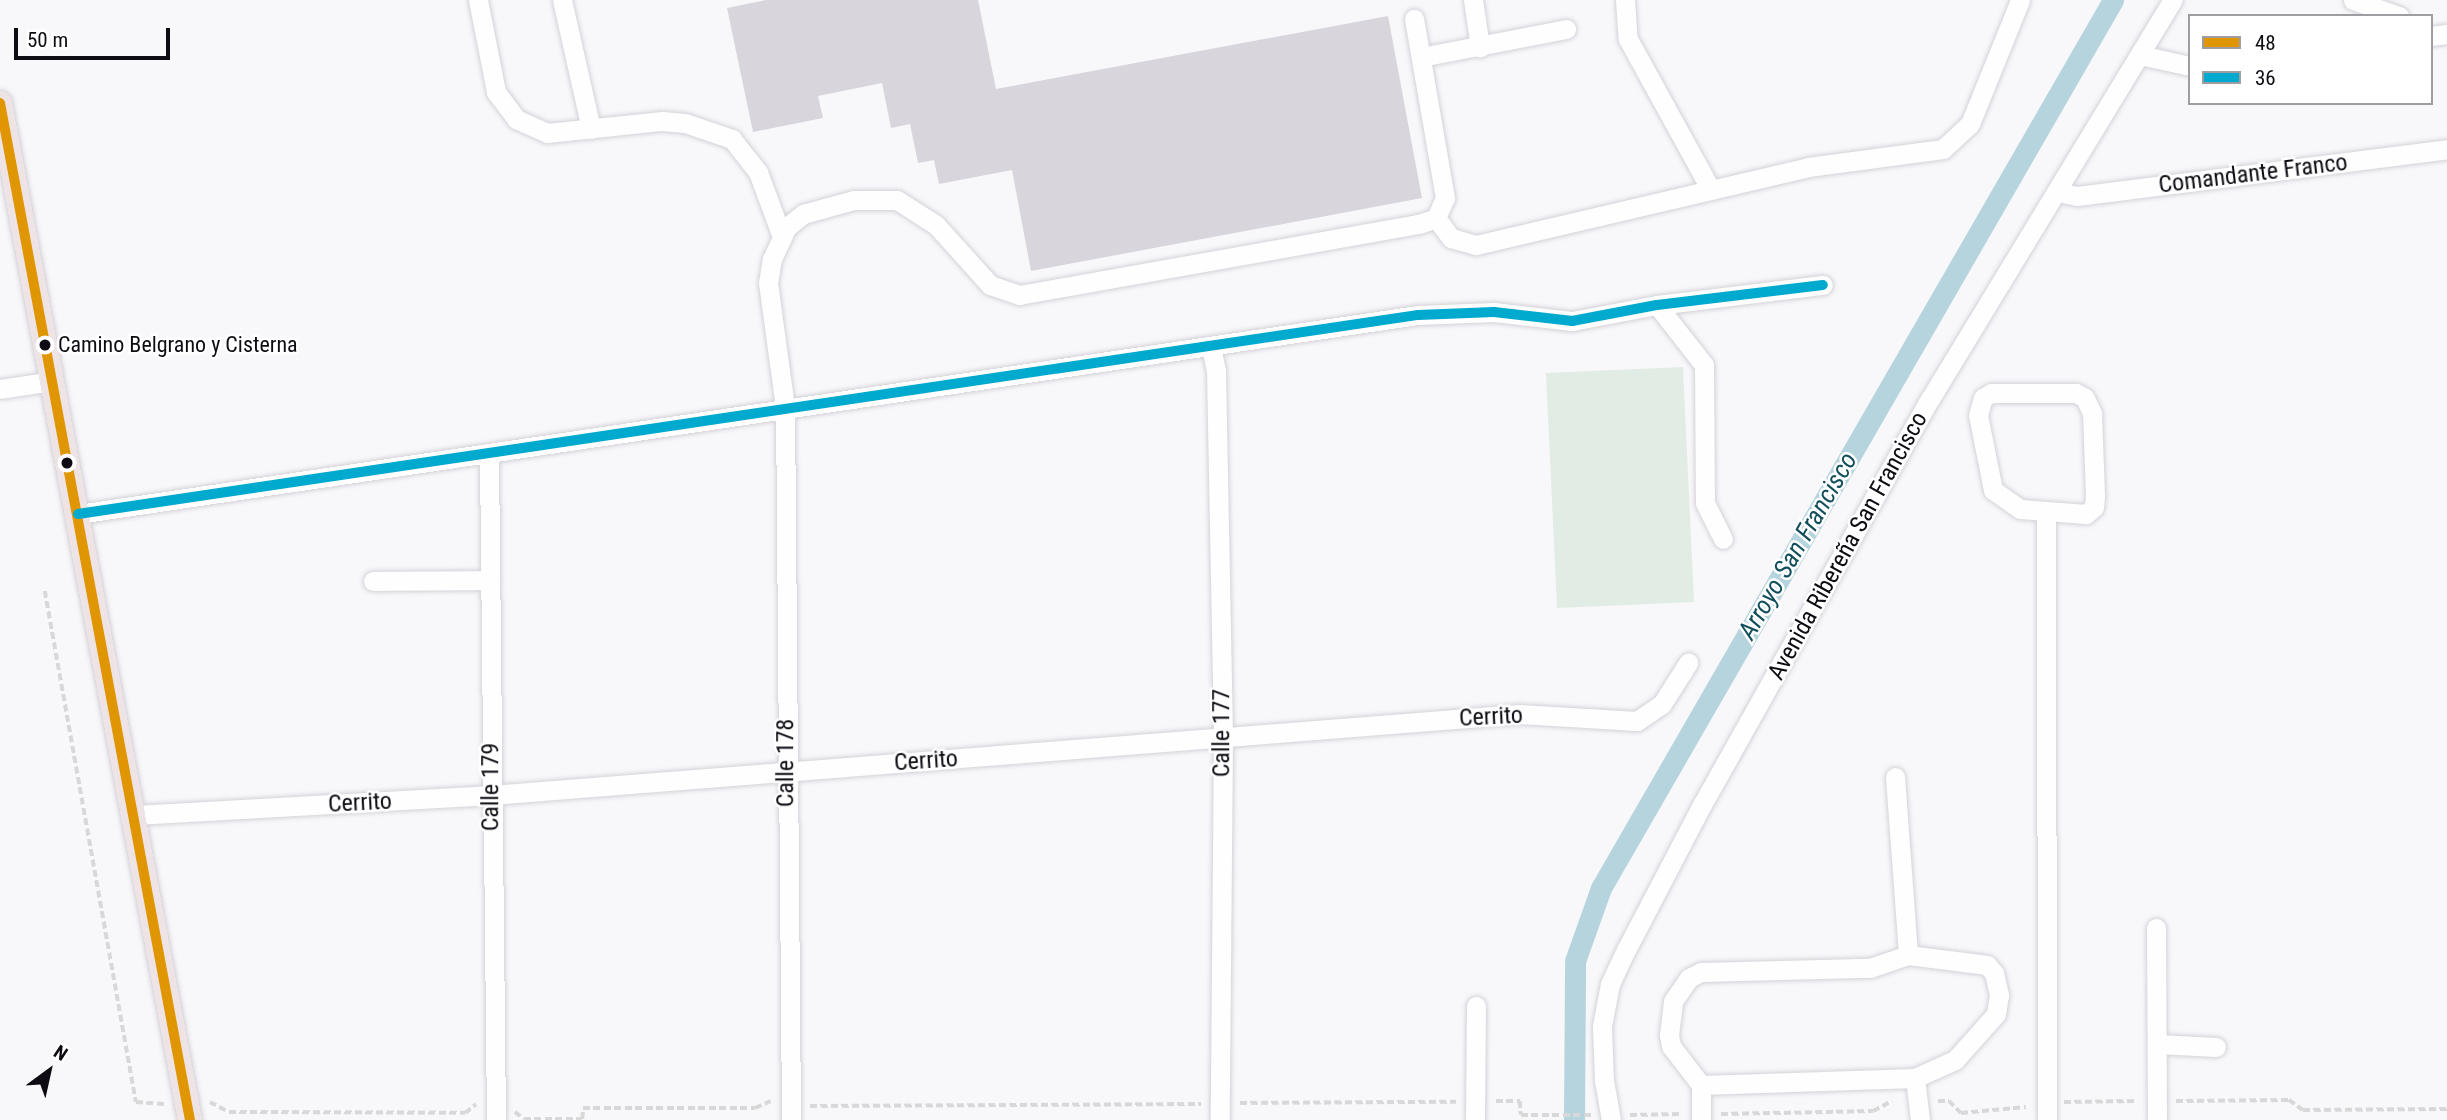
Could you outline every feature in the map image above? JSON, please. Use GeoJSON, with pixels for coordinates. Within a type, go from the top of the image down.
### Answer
{"type":"FeatureCollection","features":[{"type":"Feature","properties":{"kind":"main road"},"geometry":{"type":"LineString","coordinates":[[0,103],[5,157],[78,514],[188,1111]]}},
{"type":"Feature","properties":{"kind":"street"},"geometry":{"type":"LineString","coordinates":[[478,0],[496,92],[507,109],[535,131],[592,129],[662,121],[685,123],[732,139],[758,172],[782,237],[803,214],[853,200],[897,200],[936,225],[990,285],[1019,295],[1436,218]]}},
{"type":"Feature","properties":{"kind":"street"},"geometry":{"type":"LineString","coordinates":[[562,0],[592,129]]}},
{"type":"Feature","properties":{"kind":"street"},"geometry":{"type":"LineString","coordinates":[[1473,0],[1480,47]]}},
{"type":"Feature","properties":{"kind":"street"},"geometry":{"type":"LineString","coordinates":[[1625,0],[1628,39],[1711,190]]}},
{"type":"Feature","properties":{"kind":"street"},"geometry":{"type":"LineString","coordinates":[[1436,218],[1451,238],[1476,245],[1808,167],[1943,149],[1970,124],[2020,0]]}},
{"type":"Feature","properties":{"kind":"street","name":"Avenida Ribereña San Francisco"},"geometry":{"type":"LineString","coordinates":[[1605,1117],[1603,1017],[1610,984],[1626,950],[1703,803],[1924,411],[2173,0]]}},
{"type":"Feature","properties":{"kind":"street"},"geometry":{"type":"LineString","coordinates":[[2353,0],[2393,14]]}},
{"type":"Feature","properties":{"kind":"street"},"geometry":{"type":"LineString","coordinates":[[1414,19],[1445,198],[1436,218]]}},
{"type":"Feature","properties":{"kind":"street"},"geometry":{"type":"LineString","coordinates":[[1421,57],[1566,29]]}},
{"type":"Feature","properties":{"kind":"street"},"geometry":{"type":"LineString","coordinates":[[2140,55],[2188,66]]}},
{"type":"Feature","properties":{"kind":"street","name":"Comandante Franco"},"geometry":{"type":"LineString","coordinates":[[2058,191],[2077,196],[2447,149]]}},
{"type":"Feature","properties":{"kind":"street","name":"Calle 178"},"geometry":{"type":"LineString","coordinates":[[782,237],[772,259],[768,290],[785,407],[790,1112]]}},
{"type":"Feature","properties":{"kind":"street"},"geometry":{"type":"LineString","coordinates":[[78,514],[1418,315],[1494,312],[1572,321],[1657,305],[1823,285]]}},
{"type":"Feature","properties":{"kind":"street"},"geometry":{"type":"LineString","coordinates":[[1657,305],[1704,365],[1705,503],[1723,540]]}},
{"type":"Feature","properties":{"kind":"street","name":"Calle 177"},"geometry":{"type":"LineString","coordinates":[[1211,347],[1216,371],[1223,739],[1220,1112]]}},
{"type":"Feature","properties":{"kind":"street"},"geometry":{"type":"LineString","coordinates":[[0,388],[52,381]]}},
{"type":"Feature","properties":{"kind":"street"},"geometry":{"type":"LineString","coordinates":[[1991,393],[2076,393],[2090,404],[2094,508],[2086,514],[2046,513],[2020,509],[1993,490],[1978,415],[1983,398],[1991,393]]}},
{"type":"Feature","properties":{"kind":"street","name":"Calle 179"},"geometry":{"type":"LineString","coordinates":[[489,455],[496,1112]]}},
{"type":"Feature","properties":{"kind":"street"},"geometry":{"type":"LineString","coordinates":[[2046,513],[2047,1111]]}},
{"type":"Feature","properties":{"kind":"street"},"geometry":{"type":"LineString","coordinates":[[373,581],[490,580]]}},
{"type":"Feature","properties":{"kind":"street","name":"Cerrito"},"geometry":{"type":"LineString","coordinates":[[135,815],[491,795],[1519,714],[1637,721],[1656,711],[1688,663]]}},
{"type":"Feature","properties":{"kind":"street"},"geometry":{"type":"LineString","coordinates":[[1895,777],[1908,955]]}},
{"type":"Feature","properties":{"kind":"street"},"geometry":{"type":"LineString","coordinates":[[2156,928],[2157,1111]]}},
{"type":"Feature","properties":{"kind":"street"},"geometry":{"type":"LineString","coordinates":[[1701,1085],[1915,1078],[1955,1060],[1974,1043],[1996,1014],[1999,995],[1994,973],[1987,965],[1908,955],[1870,968],[1701,972],[1689,978],[1673,1001],[1669,1035],[1671,1046],[1701,1085],[1701,1117]]}},
{"type":"Feature","properties":{"kind":"street"},"geometry":{"type":"LineString","coordinates":[[1475,1111],[1476,1006]]}},
{"type":"Feature","properties":{"kind":"street"},"geometry":{"type":"LineString","coordinates":[[2157,1045],[2216,1047]]}},
{"type":"Feature","properties":{"kind":"street"},"geometry":{"type":"LineString","coordinates":[[1915,1078],[1919,1110]]}},
{"type":"Feature","properties":{"kind":"path"},"geometry":{"type":"LineString","coordinates":[[46,591],[136,1102],[188,1111],[209,1102],[229,1112],[465,1113],[474,1104],[496,1112],[513,1106],[524,1119],[582,1119],[583,1108],[755,1108],[767,1100],[790,1112],[817,1107],[1220,1112],[1475,1111],[1520,1101],[1521,1115],[1605,1117],[1701,1117],[1873,1111],[1888,1101],[1919,1110],[1949,1101],[1961,1113],[2157,1111],[2289,1100],[2303,1110],[2447,1109]]}},
{"type":"Feature","properties":{"kind":"shaded area"},"geometry":{"type":"Polygon","coordinates":[[[1683,367],[1694,602],[1557,608],[1546,373],[1683,367]]]}},
{"type":"Feature","properties":{"kind":"building"},"geometry":{"type":"Polygon","coordinates":[[[766,0],[978,0],[996,89],[1388,16],[1422,198],[1031,271],[1012,170],[939,184],[934,160],[918,163],[910,124],[891,128],[882,83],[818,96],[823,118],[753,132],[727,8],[766,0]]]}},
{"type":"Feature","properties":{"kind":"waterway","name":"Arroyo San Francisco"},"geometry":{"type":"LineString","coordinates":[[1574,1120],[1575,961],[1601,888],[2113,0]]}},
{"type":"Feature","properties":{"kind":"transit line","name":"48"},"geometry":{"type":"LineString","coordinates":[[0,103],[190,1120]]}},
{"type":"Feature","properties":{"kind":"transit line","name":"36"},"geometry":{"type":"LineString","coordinates":[[78,514],[1418,315],[1494,312],[1572,321],[1657,305],[1823,285]]}},
{"type":"Feature","properties":{"kind":"place","name":"Camino Belgrano y Cisterna"},"geometry":{"type":"Point","coordinates":[45,345]}}]}
